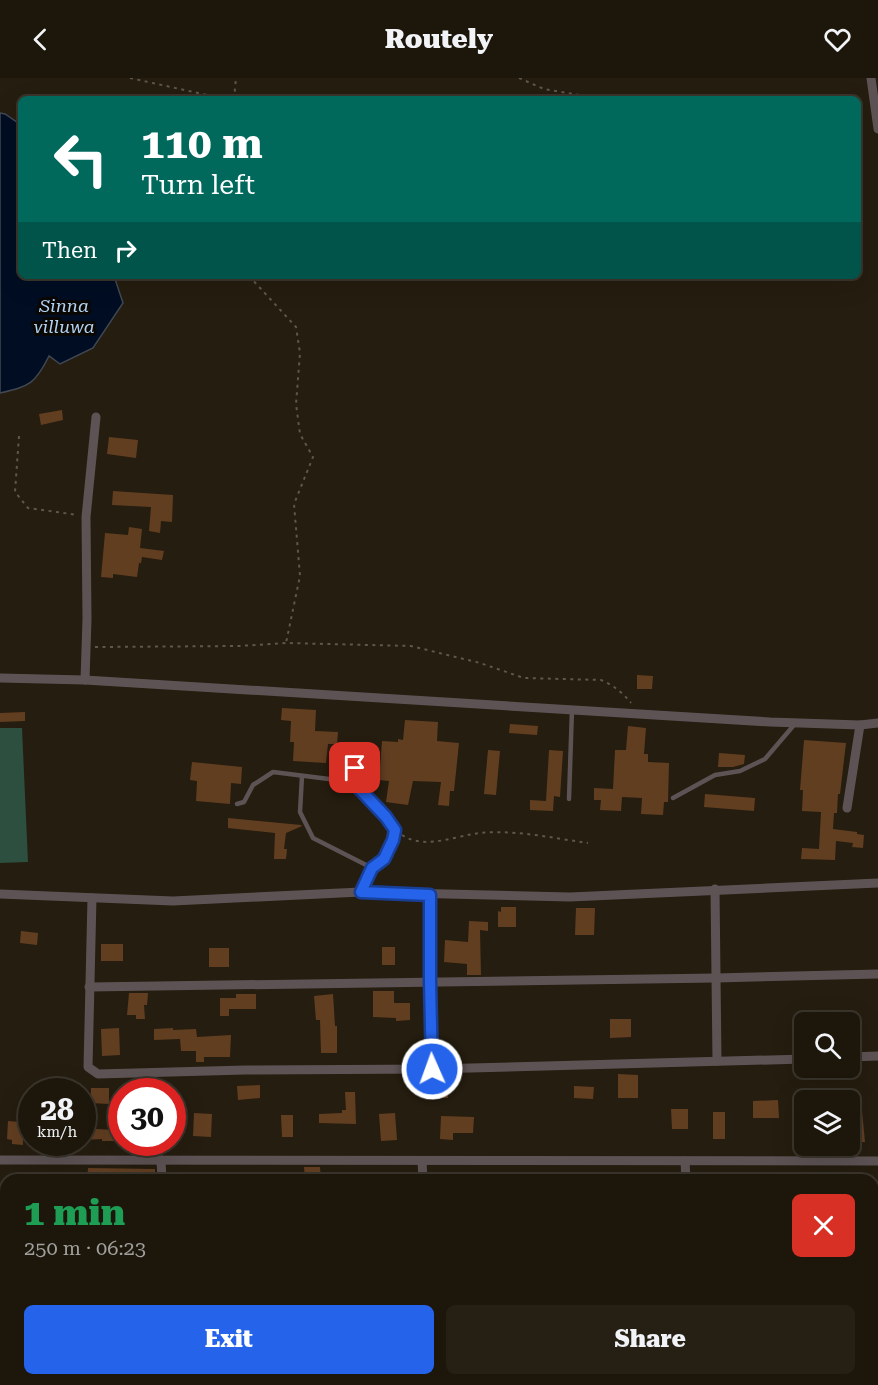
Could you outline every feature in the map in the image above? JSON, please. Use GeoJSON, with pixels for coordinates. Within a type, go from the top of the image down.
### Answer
{"type":"FeatureCollection","features":[{"type":"Feature","properties":{"kind":"street"},"geometry":{"type":"LineString","coordinates":[[871,78],[878,129]]}},
{"type":"Feature","properties":{"kind":"street"},"geometry":{"type":"LineString","coordinates":[[86,680],[87,517],[96,417]]}},
{"type":"Feature","properties":{"kind":"street"},"geometry":{"type":"LineString","coordinates":[[0,678],[86,680],[796,723],[860,725],[878,723]]}},
{"type":"Feature","properties":{"kind":"street"},"geometry":{"type":"LineString","coordinates":[[847,808],[860,725]]}},
{"type":"Feature","properties":{"kind":"street"},"geometry":{"type":"LineString","coordinates":[[0,894],[173,901],[361,892],[570,897],[878,883]]}},
{"type":"Feature","properties":{"kind":"street"},"geometry":{"type":"LineString","coordinates":[[715,889],[717,1061]]}},
{"type":"Feature","properties":{"kind":"street"},"geometry":{"type":"LineString","coordinates":[[430,895],[432,1069]]}},
{"type":"Feature","properties":{"kind":"street"},"geometry":{"type":"LineString","coordinates":[[92,898],[88,1066],[98,1074],[244,1070],[432,1069],[794,1059]]}},
{"type":"Feature","properties":{"kind":"street"},"geometry":{"type":"LineString","coordinates":[[89,987],[878,974]]}},
{"type":"Feature","properties":{"kind":"street"},"geometry":{"type":"LineString","coordinates":[[860,1057],[878,1056]]}},
{"type":"Feature","properties":{"kind":"street"},"geometry":{"type":"LineString","coordinates":[[0,1160],[878,1161]]}},
{"type":"Feature","properties":{"kind":"street"},"geometry":{"type":"LineString","coordinates":[[161,1160],[162,1174]]}},
{"type":"Feature","properties":{"kind":"street"},"geometry":{"type":"LineString","coordinates":[[422,1161],[423,1174]]}},
{"type":"Feature","properties":{"kind":"street"},"geometry":{"type":"LineString","coordinates":[[685,1161],[686,1174]]}},
{"type":"Feature","properties":{"kind":"lane"},"geometry":{"type":"LineString","coordinates":[[569,799],[572,709]]}},
{"type":"Feature","properties":{"kind":"lane"},"geometry":{"type":"LineString","coordinates":[[673,798],[715,775],[740,771],[765,759],[796,723]]}},
{"type":"Feature","properties":{"kind":"lane"},"geometry":{"type":"LineString","coordinates":[[353,782],[357,754]]}},
{"type":"Feature","properties":{"kind":"lane"},"geometry":{"type":"LineString","coordinates":[[237,804],[244,802],[253,784],[273,772],[353,782],[395,830],[384,859],[372,868],[361,892]]}},
{"type":"Feature","properties":{"kind":"lane"},"geometry":{"type":"LineString","coordinates":[[302,776],[300,812],[313,838],[372,868]]}},
{"type":"Feature","properties":{"kind":"path"},"geometry":{"type":"LineString","coordinates":[[130,78],[211,96]]}},
{"type":"Feature","properties":{"kind":"path"},"geometry":{"type":"LineString","coordinates":[[234,96],[236,78]]}},
{"type":"Feature","properties":{"kind":"path"},"geometry":{"type":"LineString","coordinates":[[519,78],[544,89],[586,96]]}},
{"type":"Feature","properties":{"kind":"path"},"geometry":{"type":"LineString","coordinates":[[252,279],[296,327],[300,353],[296,404],[300,434],[313,457],[294,504],[300,576],[286,644]]}},
{"type":"Feature","properties":{"kind":"path"},"geometry":{"type":"LineString","coordinates":[[19,436],[15,492],[28,508],[87,517]]}},
{"type":"Feature","properties":{"kind":"path"},"geometry":{"type":"LineString","coordinates":[[86,647],[286,644],[411,646],[480,663],[524,678],[601,680],[611,684],[626,696],[637,713]]}},
{"type":"Feature","properties":{"kind":"path"},"geometry":{"type":"LineString","coordinates":[[395,830],[408,839],[423,843],[476,833],[542,836],[588,843]]}},
{"type":"Feature","properties":{"kind":"green space"},"geometry":{"type":"Polygon","coordinates":[[[0,728],[22,728],[28,862],[0,863],[0,728]]]}},
{"type":"Feature","properties":{"kind":"water","name":"Sinna villuwa"},"geometry":{"type":"Polygon","coordinates":[[[0,113],[18,123],[18,279],[115,279],[123,303],[93,348],[60,364],[49,356],[40,373],[25,386],[0,393],[0,113]]]}},
{"type":"Feature","properties":{"kind":"building"},"geometry":{"type":"Polygon","coordinates":[[[62,410],[63,420],[41,425],[39,414],[62,410]]]}},
{"type":"Feature","properties":{"kind":"building"},"geometry":{"type":"Polygon","coordinates":[[[109,437],[138,440],[136,458],[107,454],[109,437]]]}},
{"type":"Feature","properties":{"kind":"building"},"geometry":{"type":"Polygon","coordinates":[[[113,491],[173,495],[172,522],[161,521],[160,533],[149,531],[151,507],[112,505],[113,491]]]}},
{"type":"Feature","properties":{"kind":"building"},"geometry":{"type":"Polygon","coordinates":[[[129,527],[142,529],[140,548],[164,551],[162,560],[142,557],[137,577],[113,574],[113,578],[101,577],[105,533],[128,535],[129,527]]]}},
{"type":"Feature","properties":{"kind":"building"},"geometry":{"type":"Polygon","coordinates":[[[637,675],[653,676],[652,689],[637,689],[637,675]]]}},
{"type":"Feature","properties":{"kind":"building"},"geometry":{"type":"Polygon","coordinates":[[[282,708],[316,710],[315,731],[338,732],[337,744],[328,744],[326,763],[293,761],[294,742],[290,742],[291,721],[281,720],[282,708]]]}},
{"type":"Feature","properties":{"kind":"building"},"geometry":{"type":"Polygon","coordinates":[[[25,712],[25,721],[0,722],[0,713],[25,712]]]}},
{"type":"Feature","properties":{"kind":"building"},"geometry":{"type":"Polygon","coordinates":[[[405,720],[438,722],[437,741],[459,743],[454,791],[450,791],[449,806],[438,805],[441,782],[413,781],[408,805],[386,802],[389,781],[379,780],[382,741],[403,740],[405,720]]]}},
{"type":"Feature","properties":{"kind":"building"},"geometry":{"type":"Polygon","coordinates":[[[510,724],[538,726],[537,735],[509,733],[510,724]]]}},
{"type":"Feature","properties":{"kind":"building"},"geometry":{"type":"Polygon","coordinates":[[[628,726],[646,728],[644,754],[648,754],[648,762],[669,763],[668,802],[664,802],[663,815],[641,814],[642,798],[622,797],[621,811],[600,810],[601,800],[594,800],[594,788],[613,789],[615,750],[626,750],[628,726]]]}},
{"type":"Feature","properties":{"kind":"building"},"geometry":{"type":"Polygon","coordinates":[[[804,740],[846,743],[833,829],[864,835],[863,848],[852,847],[853,843],[836,841],[835,860],[801,859],[802,848],[819,849],[821,812],[802,811],[803,790],[800,790],[804,740]]]}},
{"type":"Feature","properties":{"kind":"building"},"geometry":{"type":"Polygon","coordinates":[[[488,750],[500,751],[496,795],[484,794],[488,750]]]}},
{"type":"Feature","properties":{"kind":"building"},"geometry":{"type":"Polygon","coordinates":[[[549,750],[563,751],[560,797],[554,796],[553,811],[530,810],[530,800],[546,801],[549,750]]]}},
{"type":"Feature","properties":{"kind":"building"},"geometry":{"type":"Polygon","coordinates":[[[719,753],[745,755],[744,764],[718,767],[719,753]]]}},
{"type":"Feature","properties":{"kind":"building"},"geometry":{"type":"Polygon","coordinates":[[[192,762],[242,767],[241,784],[231,783],[230,804],[196,801],[197,781],[190,780],[192,762]]]}},
{"type":"Feature","properties":{"kind":"building"},"geometry":{"type":"Polygon","coordinates":[[[705,794],[755,798],[754,811],[704,807],[705,794]]]}},
{"type":"Feature","properties":{"kind":"building"},"geometry":{"type":"Polygon","coordinates":[[[228,818],[302,826],[286,833],[284,849],[287,849],[286,859],[274,859],[275,833],[228,828],[228,818]]]}},
{"type":"Feature","properties":{"kind":"building"},"geometry":{"type":"Polygon","coordinates":[[[501,907],[516,907],[516,927],[498,927],[498,911],[501,912],[501,907]]]}},
{"type":"Feature","properties":{"kind":"building"},"geometry":{"type":"Polygon","coordinates":[[[576,908],[595,908],[594,935],[575,935],[576,908]]]}},
{"type":"Feature","properties":{"kind":"building"},"geometry":{"type":"Polygon","coordinates":[[[469,921],[488,922],[488,931],[480,930],[481,975],[467,975],[467,964],[444,962],[445,940],[468,942],[469,921]]]}},
{"type":"Feature","properties":{"kind":"building"},"geometry":{"type":"Polygon","coordinates":[[[21,931],[38,933],[37,945],[20,943],[21,931]]]}},
{"type":"Feature","properties":{"kind":"building"},"geometry":{"type":"Polygon","coordinates":[[[101,944],[123,944],[123,961],[101,961],[101,944]]]}},
{"type":"Feature","properties":{"kind":"building"},"geometry":{"type":"Polygon","coordinates":[[[382,947],[395,947],[395,965],[382,965],[382,947]]]}},
{"type":"Feature","properties":{"kind":"building"},"geometry":{"type":"Polygon","coordinates":[[[209,948],[229,948],[229,967],[209,967],[209,948]]]}},
{"type":"Feature","properties":{"kind":"building"},"geometry":{"type":"Polygon","coordinates":[[[373,991],[394,991],[394,1003],[410,1003],[410,1020],[396,1021],[396,1018],[373,1017],[373,991]]]}},
{"type":"Feature","properties":{"kind":"building"},"geometry":{"type":"Polygon","coordinates":[[[129,993],[148,993],[147,1005],[144,1005],[145,1019],[136,1019],[136,1015],[127,1015],[129,993]]]}},
{"type":"Feature","properties":{"kind":"building"},"geometry":{"type":"Polygon","coordinates":[[[236,994],[256,994],[256,1009],[229,1009],[229,1016],[220,1016],[220,998],[236,998],[236,994]]]}},
{"type":"Feature","properties":{"kind":"building"},"geometry":{"type":"Polygon","coordinates":[[[333,994],[335,1026],[337,1026],[337,1053],[321,1053],[320,1020],[316,1020],[314,996],[333,994]]]}},
{"type":"Feature","properties":{"kind":"building"},"geometry":{"type":"Polygon","coordinates":[[[610,1019],[631,1019],[631,1037],[610,1038],[610,1019]]]}},
{"type":"Feature","properties":{"kind":"building"},"geometry":{"type":"Polygon","coordinates":[[[119,1028],[120,1055],[102,1056],[101,1029],[119,1028]]]}},
{"type":"Feature","properties":{"kind":"building"},"geometry":{"type":"Polygon","coordinates":[[[173,1028],[173,1030],[196,1029],[197,1037],[231,1035],[230,1057],[204,1057],[204,1062],[196,1062],[196,1051],[181,1051],[180,1039],[154,1040],[154,1029],[173,1028]]]}},
{"type":"Feature","properties":{"kind":"building"},"geometry":{"type":"Polygon","coordinates":[[[618,1074],[638,1075],[638,1098],[618,1098],[618,1074]]]}},
{"type":"Feature","properties":{"kind":"building"},"geometry":{"type":"Polygon","coordinates":[[[425,1078],[448,1078],[448,1098],[425,1097],[425,1078]]]}},
{"type":"Feature","properties":{"kind":"building"},"geometry":{"type":"Polygon","coordinates":[[[260,1085],[260,1098],[238,1100],[237,1086],[260,1085]]]}},
{"type":"Feature","properties":{"kind":"building"},"geometry":{"type":"Polygon","coordinates":[[[574,1086],[594,1087],[593,1099],[574,1098],[574,1086]]]}},
{"type":"Feature","properties":{"kind":"building"},"geometry":{"type":"Polygon","coordinates":[[[96,1088],[108,1088],[108,1104],[96,1103],[96,1088]]]}},
{"type":"Feature","properties":{"kind":"building"},"geometry":{"type":"Polygon","coordinates":[[[345,1092],[355,1092],[356,1124],[319,1123],[319,1114],[342,1113],[342,1110],[346,1110],[345,1092]]]}},
{"type":"Feature","properties":{"kind":"building"},"geometry":{"type":"Polygon","coordinates":[[[778,1100],[779,1118],[753,1118],[753,1101],[778,1100]]]}},
{"type":"Feature","properties":{"kind":"building"},"geometry":{"type":"Polygon","coordinates":[[[671,1109],[688,1109],[688,1129],[672,1129],[671,1109]]]}},
{"type":"Feature","properties":{"kind":"building"},"geometry":{"type":"Polygon","coordinates":[[[860,1111],[862,1111],[865,1142],[860,1142],[860,1111]]]}},
{"type":"Feature","properties":{"kind":"building"},"geometry":{"type":"Polygon","coordinates":[[[713,1112],[725,1112],[725,1139],[713,1139],[713,1112]]]}},
{"type":"Feature","properties":{"kind":"building"},"geometry":{"type":"Polygon","coordinates":[[[194,1113],[212,1114],[211,1137],[193,1136],[194,1113]]]}},
{"type":"Feature","properties":{"kind":"building"},"geometry":{"type":"Polygon","coordinates":[[[395,1113],[397,1140],[381,1141],[379,1114],[395,1113]]]}},
{"type":"Feature","properties":{"kind":"building"},"geometry":{"type":"Polygon","coordinates":[[[281,1115],[293,1115],[293,1137],[282,1137],[281,1115]]]}},
{"type":"Feature","properties":{"kind":"building"},"geometry":{"type":"Polygon","coordinates":[[[441,1116],[474,1117],[473,1133],[453,1133],[453,1140],[440,1139],[441,1116]]]}},
{"type":"Feature","properties":{"kind":"building"},"geometry":{"type":"Polygon","coordinates":[[[8,1121],[18,1122],[18,1145],[12,1144],[12,1140],[7,1139],[8,1121]]]}},
{"type":"Feature","properties":{"kind":"building"},"geometry":{"type":"Polygon","coordinates":[[[96,1129],[108,1130],[108,1141],[102,1141],[102,1139],[96,1139],[96,1129]]]}},
{"type":"Feature","properties":{"kind":"building"},"geometry":{"type":"Polygon","coordinates":[[[304,1167],[320,1167],[321,1174],[305,1174],[304,1167]]]}},
{"type":"Feature","properties":{"kind":"building"},"geometry":{"type":"Polygon","coordinates":[[[88,1168],[155,1169],[155,1174],[88,1174],[88,1168]]]}},
{"type":"Feature","properties":{"kind":"route"},"geometry":{"type":"LineString","coordinates":[[355,768],[353,782],[395,830],[384,859],[372,868],[361,892],[430,895],[432,1069]]}}]}
